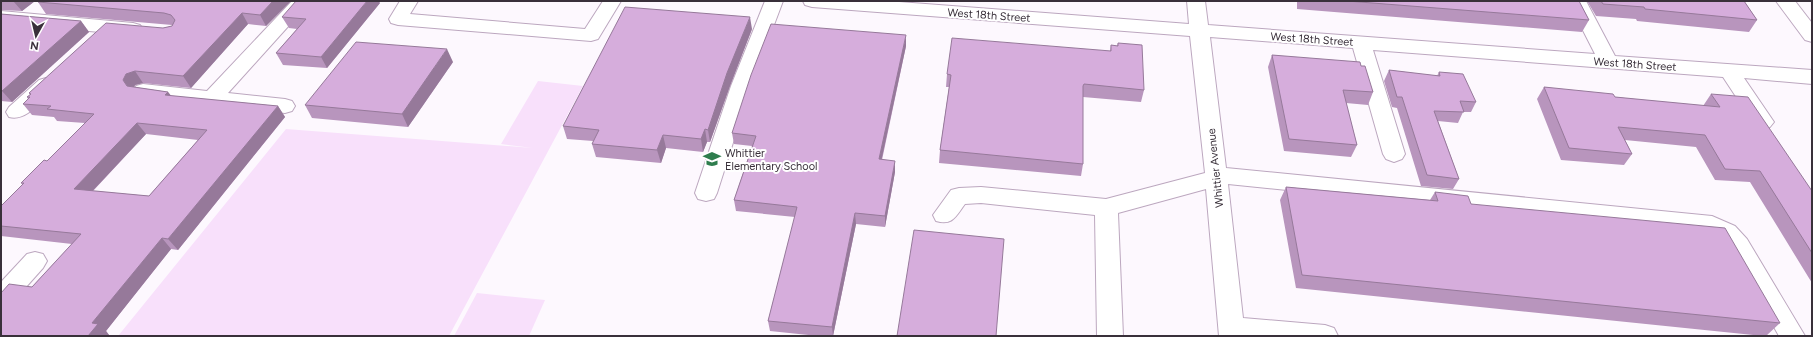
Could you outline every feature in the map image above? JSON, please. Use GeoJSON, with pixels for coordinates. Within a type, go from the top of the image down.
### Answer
{"type":"FeatureCollection","features":[{"type":"Feature","properties":{"kind":"street"},"geometry":{"type":"LineString","coordinates":[[212,98],[302,1]]}},
{"type":"Feature","properties":{"kind":"street"},"geometry":{"type":"LineString","coordinates":[[409,1],[398,19],[591,35],[612,1]]}},
{"type":"Feature","properties":{"kind":"street"},"geometry":{"type":"LineString","coordinates":[[706,193],[744,78],[774,1]]}},
{"type":"Feature","properties":{"kind":"street","name":"West 18th Street"},"geometry":{"type":"LineString","coordinates":[[812,1],[905,5],[1200,31],[1812,77]]}},
{"type":"Feature","properties":{"kind":"street","name":"Whittier Avenue"},"geometry":{"type":"LineString","coordinates":[[1196,1],[1232,332]]}},
{"type":"Feature","properties":{"kind":"street"},"geometry":{"type":"LineString","coordinates":[[1577,1],[1609,62]]}},
{"type":"Feature","properties":{"kind":"street"},"geometry":{"type":"LineString","coordinates":[[1785,1],[1812,36]]}},
{"type":"Feature","properties":{"kind":"street"},"geometry":{"type":"LineString","coordinates":[[26,19],[42,6]]}},
{"type":"Feature","properties":{"kind":"street"},"geometry":{"type":"LineString","coordinates":[[1,17],[148,30]]}},
{"type":"Feature","properties":{"kind":"street"},"geometry":{"type":"LineString","coordinates":[[92,43],[109,27]]}},
{"type":"Feature","properties":{"kind":"street"},"geometry":{"type":"LineString","coordinates":[[1361,43],[1394,154]]}},
{"type":"Feature","properties":{"kind":"street"},"geometry":{"type":"LineString","coordinates":[[1729,71],[1773,138]]}},
{"type":"Feature","properties":{"kind":"street"},"geometry":{"type":"LineString","coordinates":[[16,112],[56,75]]}},
{"type":"Feature","properties":{"kind":"street"},"geometry":{"type":"LineString","coordinates":[[142,91],[285,106]]}},
{"type":"Feature","properties":{"kind":"street"},"geometry":{"type":"LineString","coordinates":[[944,215],[959,196],[981,195],[1106,208],[1216,177],[1712,225],[1727,232],[1739,245],[1792,336]]}},
{"type":"Feature","properties":{"kind":"street"},"geometry":{"type":"LineString","coordinates":[[1106,208],[1110,336]]}},
{"type":"Feature","properties":{"kind":"street"},"geometry":{"type":"LineString","coordinates":[[1,298],[35,261]]}},
{"type":"Feature","properties":{"kind":"street"},"geometry":{"type":"LineString","coordinates":[[1232,332],[1325,336]]}},
{"type":"Feature","properties":{"kind":"shaded area"},"geometry":{"type":"Polygon","coordinates":[[[538,81],[583,86],[449,336],[118,336],[286,129],[533,148],[501,144],[538,81]]]}},
{"type":"Feature","properties":{"kind":"shaded area"},"geometry":{"type":"Polygon","coordinates":[[[477,293],[545,300],[529,336],[454,336],[477,293]]]}},
{"type":"Feature","properties":{"kind":"building"},"geometry":{"type":"Polygon","coordinates":[[[273,1],[260,15],[242,13],[183,76],[135,71],[126,74],[123,80],[127,86],[168,92],[165,95],[278,106],[168,239],[162,238],[92,323],[98,324],[88,336],[1,336],[1,293],[9,284],[32,287],[81,234],[1,226],[1,206],[44,160],[47,161],[94,114],[47,109],[51,106],[23,104],[30,97],[27,97],[31,94],[29,93],[106,23],[163,28],[172,26],[175,20],[171,15],[164,13],[38,2],[273,1]],[[137,123],[74,189],[149,196],[207,130],[137,123]]]}},
{"type":"Feature","properties":{"kind":"building"},"geometry":{"type":"Polygon","coordinates":[[[296,1],[367,1],[321,57],[276,53],[306,19],[282,17],[296,1]]]}},
{"type":"Feature","properties":{"kind":"building"},"geometry":{"type":"Polygon","coordinates":[[[1347,1],[1579,1],[1589,20],[1347,1]]]}},
{"type":"Feature","properties":{"kind":"building"},"geometry":{"type":"Polygon","coordinates":[[[1601,1],[1744,1],[1757,20],[1645,9],[1644,7],[1603,4],[1601,1]]]}},
{"type":"Feature","properties":{"kind":"building"},"geometry":{"type":"Polygon","coordinates":[[[625,7],[750,17],[727,73],[708,130],[705,129],[701,139],[663,135],[657,150],[592,144],[599,130],[563,126],[625,7]]]}},
{"type":"Feature","properties":{"kind":"building"},"geometry":{"type":"Polygon","coordinates":[[[1,14],[81,21],[1,91],[1,14]]]}},
{"type":"Feature","properties":{"kind":"building"},"geometry":{"type":"Polygon","coordinates":[[[771,24],[906,35],[879,159],[895,161],[885,216],[855,213],[832,327],[768,321],[797,207],[734,200],[756,136],[732,133],[751,75],[771,24]]]}},
{"type":"Feature","properties":{"kind":"building"},"geometry":{"type":"Polygon","coordinates":[[[952,38],[1111,51],[1111,45],[1118,46],[1118,43],[1142,45],[1144,90],[1084,84],[1083,164],[940,150],[951,75],[947,74],[952,38]]]}},
{"type":"Feature","properties":{"kind":"building"},"geometry":{"type":"Polygon","coordinates":[[[356,42],[447,49],[402,114],[305,105],[356,42]]]}},
{"type":"Feature","properties":{"kind":"building"},"geometry":{"type":"Polygon","coordinates":[[[1272,55],[1360,62],[1361,66],[1365,66],[1373,92],[1343,90],[1357,145],[1289,139],[1272,55]]]}},
{"type":"Feature","properties":{"kind":"building"},"geometry":{"type":"Polygon","coordinates":[[[1389,70],[1440,76],[1439,72],[1463,74],[1476,102],[1460,101],[1464,112],[1434,111],[1459,179],[1427,175],[1402,97],[1397,97],[1389,70]]]}},
{"type":"Feature","properties":{"kind":"building"},"geometry":{"type":"Polygon","coordinates":[[[1544,87],[1613,94],[1615,97],[1720,107],[1711,94],[1748,97],[1812,191],[1812,253],[1760,171],[1725,169],[1705,135],[1618,127],[1632,154],[1569,148],[1544,87]]]}},
{"type":"Feature","properties":{"kind":"building"},"geometry":{"type":"Polygon","coordinates":[[[1286,187],[1438,201],[1435,192],[1468,196],[1471,204],[1725,228],[1780,323],[1302,275],[1286,187]]]}},
{"type":"Feature","properties":{"kind":"building"},"geometry":{"type":"Polygon","coordinates":[[[914,230],[1004,239],[996,336],[897,336],[914,230]]]}},
{"type":"Feature","properties":{"kind":"place","name":"Whittier Elementary School"},"geometry":{"type":"Point","coordinates":[712,159]}}]}
